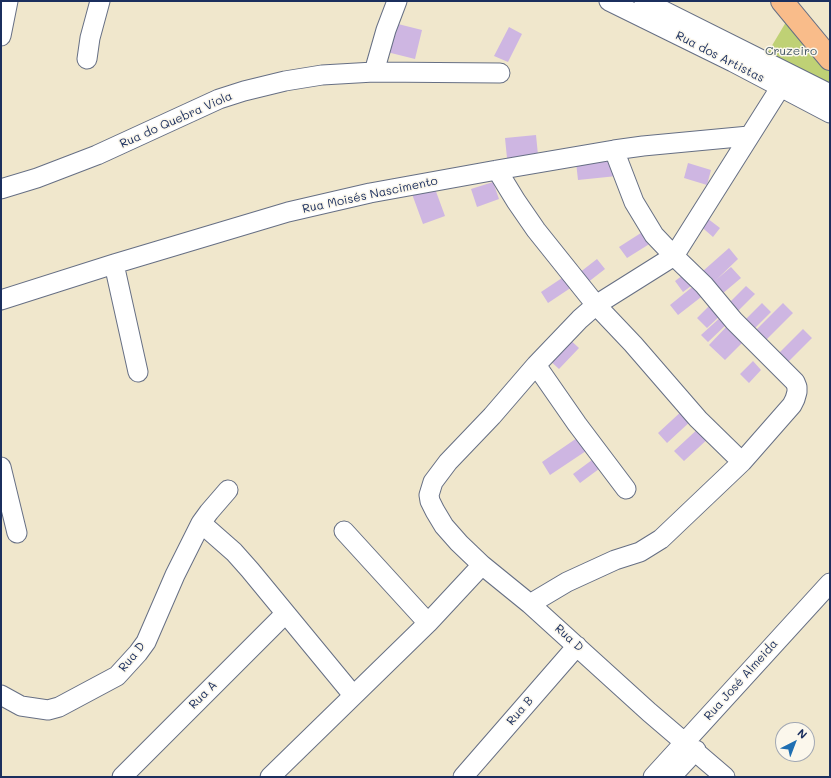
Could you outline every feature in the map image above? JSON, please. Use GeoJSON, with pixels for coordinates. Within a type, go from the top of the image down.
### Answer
{"type":"FeatureCollection","features":[{"type":"Feature","properties":{"kind":"main road"},"geometry":{"type":"LineString","coordinates":[[782,1],[830,59]]}},
{"type":"Feature","properties":{"kind":"street"},"geometry":{"type":"LineString","coordinates":[[1,36],[8,1]]}},
{"type":"Feature","properties":{"kind":"street"},"geometry":{"type":"LineString","coordinates":[[87,59],[90,38],[100,1]]}},
{"type":"Feature","properties":{"kind":"street"},"geometry":{"type":"LineString","coordinates":[[374,72],[386,30],[397,1]]}},
{"type":"Feature","properties":{"kind":"street","name":"Rua dos Artistas"},"geometry":{"type":"LineString","coordinates":[[609,1],[733,62],[830,113]]}},
{"type":"Feature","properties":{"kind":"street"},"geometry":{"type":"LineString","coordinates":[[644,1],[830,94]]}},
{"type":"Feature","properties":{"kind":"street","name":"Rua do Quebra Viola"},"geometry":{"type":"LineString","coordinates":[[1,189],[68,167],[219,99],[285,81],[322,74],[374,72],[500,73]]}},
{"type":"Feature","properties":{"kind":"street"},"geometry":{"type":"LineString","coordinates":[[626,489],[577,424],[536,365],[580,319],[596,305],[674,256],[780,88]]}},
{"type":"Feature","properties":{"kind":"street","name":"Rua Moisés Nascimento"},"geometry":{"type":"LineString","coordinates":[[1,300],[114,264],[288,212],[370,193],[614,150],[749,136]]}},
{"type":"Feature","properties":{"kind":"street"},"geometry":{"type":"LineString","coordinates":[[530,604],[567,582],[615,560],[630,556],[661,539],[742,462],[792,405],[795,399],[797,387],[795,382],[734,321],[704,285],[654,235],[627,187],[614,150]]}},
{"type":"Feature","properties":{"kind":"street"},"geometry":{"type":"LineString","coordinates":[[497,170],[536,230],[596,305],[633,344],[698,419],[742,462]]}},
{"type":"Feature","properties":{"kind":"street"},"geometry":{"type":"LineString","coordinates":[[114,264],[138,372]]}},
{"type":"Feature","properties":{"kind":"street","name":"Rua D"},"geometry":{"type":"LineString","coordinates":[[536,365],[437,476],[430,489],[430,501],[444,526],[482,565],[530,604],[649,712],[725,777]]}},
{"type":"Feature","properties":{"kind":"street"},"geometry":{"type":"LineString","coordinates":[[1,467],[17,532]]}},
{"type":"Feature","properties":{"kind":"street","name":"Rua D"},"geometry":{"type":"LineString","coordinates":[[1,695],[21,706],[48,710],[59,707],[116,676],[138,654],[146,642],[175,575],[201,523],[228,490]]}},
{"type":"Feature","properties":{"kind":"street"},"geometry":{"type":"LineString","coordinates":[[201,523],[234,552],[250,570],[353,696]]}},
{"type":"Feature","properties":{"kind":"street"},"geometry":{"type":"LineString","coordinates":[[344,531],[428,623]]}},
{"type":"Feature","properties":{"kind":"street"},"geometry":{"type":"LineString","coordinates":[[270,777],[428,623],[482,565]]}},
{"type":"Feature","properties":{"kind":"street","name":"Rua José Almeida"},"geometry":{"type":"LineString","coordinates":[[671,777],[690,746],[830,583]]}},
{"type":"Feature","properties":{"kind":"street","name":"Rua José Almeida"},"geometry":{"type":"LineString","coordinates":[[653,777],[690,746],[830,600]]}},
{"type":"Feature","properties":{"kind":"street","name":"Rua A"},"geometry":{"type":"LineString","coordinates":[[122,777],[285,614]]}},
{"type":"Feature","properties":{"kind":"street","name":"Rua B"},"geometry":{"type":"LineString","coordinates":[[462,777],[577,646]]}},
{"type":"Feature","properties":{"kind":"green space","name":"Cruzeiro"},"geometry":{"type":"Polygon","coordinates":[[[789,17],[830,65],[830,94],[764,59],[789,17]]]}},
{"type":"Feature","properties":{"kind":"building"},"geometry":{"type":"Polygon","coordinates":[[[394,23],[422,30],[415,59],[387,52],[394,23]]]}},
{"type":"Feature","properties":{"kind":"building"},"geometry":{"type":"Polygon","coordinates":[[[509,27],[522,34],[508,62],[494,56],[509,27]]]}},
{"type":"Feature","properties":{"kind":"building"},"geometry":{"type":"Polygon","coordinates":[[[536,135],[538,155],[507,158],[505,138],[536,135]]]}},
{"type":"Feature","properties":{"kind":"building"},"geometry":{"type":"Polygon","coordinates":[[[614,158],[617,176],[578,180],[576,162],[614,158]]]}},
{"type":"Feature","properties":{"kind":"building"},"geometry":{"type":"Polygon","coordinates":[[[688,163],[711,170],[707,185],[684,178],[688,163]]]}},
{"type":"Feature","properties":{"kind":"building"},"geometry":{"type":"Polygon","coordinates":[[[493,182],[499,199],[477,207],[471,189],[493,182]]]}},
{"type":"Feature","properties":{"kind":"building"},"geometry":{"type":"Polygon","coordinates":[[[434,186],[445,216],[423,224],[412,194],[434,186]]]}},
{"type":"Feature","properties":{"kind":"building"},"geometry":{"type":"Polygon","coordinates":[[[703,215],[720,228],[713,237],[697,223],[703,215]]]}},
{"type":"Feature","properties":{"kind":"building"},"geometry":{"type":"Polygon","coordinates":[[[644,231],[651,243],[627,258],[619,247],[644,231]]]}},
{"type":"Feature","properties":{"kind":"building"},"geometry":{"type":"Polygon","coordinates":[[[729,248],[738,259],[716,280],[731,267],[741,278],[722,294],[703,271],[729,248]]]}},
{"type":"Feature","properties":{"kind":"building"},"geometry":{"type":"Polygon","coordinates":[[[597,259],[605,269],[587,283],[579,273],[597,259]]]}},
{"type":"Feature","properties":{"kind":"building"},"geometry":{"type":"Polygon","coordinates":[[[687,272],[695,283],[683,292],[675,281],[687,272]]]}},
{"type":"Feature","properties":{"kind":"building"},"geometry":{"type":"Polygon","coordinates":[[[568,274],[575,285],[548,303],[541,292],[568,274]]]}},
{"type":"Feature","properties":{"kind":"building"},"geometry":{"type":"Polygon","coordinates":[[[696,284],[705,294],[678,315],[670,305],[696,284]]]}},
{"type":"Feature","properties":{"kind":"building"},"geometry":{"type":"Polygon","coordinates":[[[746,286],[755,294],[737,312],[728,304],[746,286]]]}},
{"type":"Feature","properties":{"kind":"building"},"geometry":{"type":"Polygon","coordinates":[[[712,303],[722,314],[707,328],[697,318],[712,303]]]}},
{"type":"Feature","properties":{"kind":"building"},"geometry":{"type":"Polygon","coordinates":[[[762,303],[771,312],[752,331],[743,322],[762,303]]]}},
{"type":"Feature","properties":{"kind":"building"},"geometry":{"type":"Polygon","coordinates":[[[783,303],[793,313],[765,341],[755,331],[783,303]]]}},
{"type":"Feature","properties":{"kind":"building"},"geometry":{"type":"Polygon","coordinates":[[[723,315],[729,322],[708,342],[701,335],[723,315]]]}},
{"type":"Feature","properties":{"kind":"building"},"geometry":{"type":"Polygon","coordinates":[[[728,325],[744,341],[725,360],[709,345],[728,325]]]}},
{"type":"Feature","properties":{"kind":"building"},"geometry":{"type":"Polygon","coordinates":[[[803,329],[812,338],[788,362],[779,353],[803,329]]]}},
{"type":"Feature","properties":{"kind":"building"},"geometry":{"type":"Polygon","coordinates":[[[567,337],[579,348],[559,369],[547,358],[567,337]]]}},
{"type":"Feature","properties":{"kind":"building"},"geometry":{"type":"Polygon","coordinates":[[[753,361],[761,370],[749,383],[740,374],[753,361]]]}},
{"type":"Feature","properties":{"kind":"building"},"geometry":{"type":"Polygon","coordinates":[[[684,409],[693,419],[667,443],[658,433],[684,409]]]}},
{"type":"Feature","properties":{"kind":"building"},"geometry":{"type":"Polygon","coordinates":[[[701,426],[711,436],[684,461],[674,451],[701,426]]]}},
{"type":"Feature","properties":{"kind":"building"},"geometry":{"type":"Polygon","coordinates":[[[577,438],[586,451],[550,475],[542,462],[577,438]]]}},
{"type":"Feature","properties":{"kind":"building"},"geometry":{"type":"Polygon","coordinates":[[[596,457],[603,466],[580,483],[573,474],[596,457]]]}}]}
